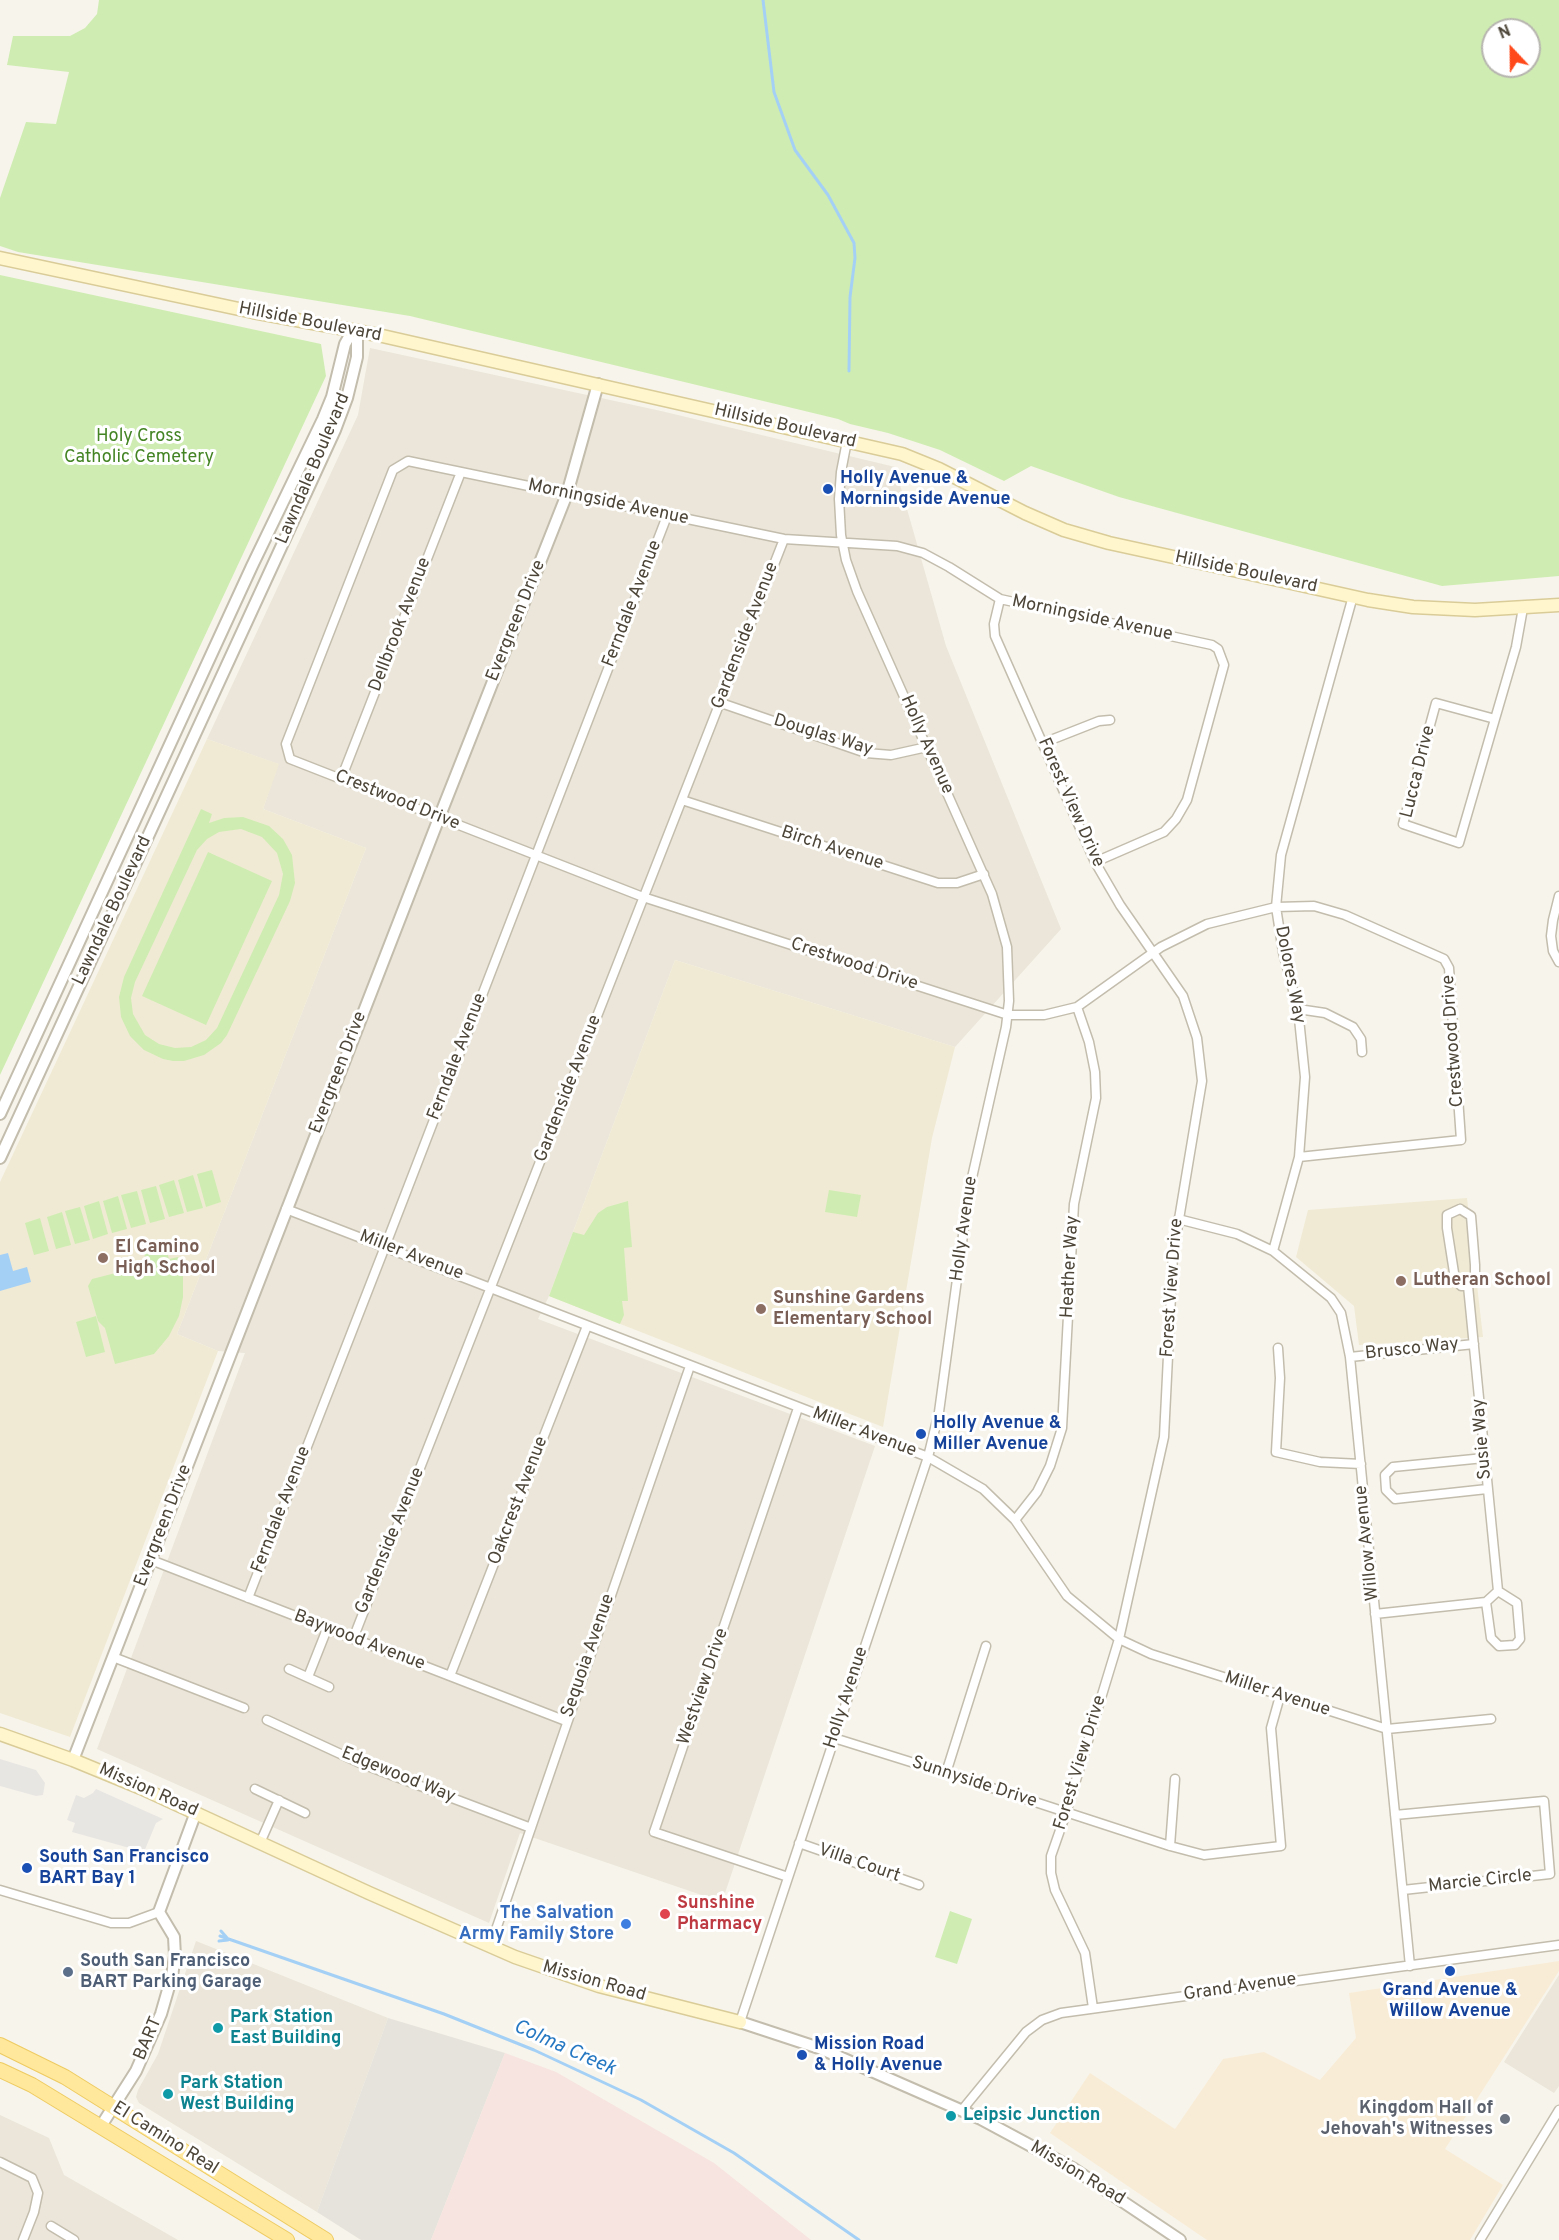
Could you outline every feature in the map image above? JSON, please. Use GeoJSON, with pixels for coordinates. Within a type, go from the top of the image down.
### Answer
{"type":"FeatureCollection","features":[{"type":"Feature","properties":{"kind":"main road","name":"Hillside Boulevard"},"geometry":{"type":"LineString","coordinates":[[0,258],[243,310],[353,330],[902,454],[1025,513],[1079,535],[1353,596],[1398,605],[1443,610],[1559,605]]}},
{"type":"Feature","properties":{"kind":"main road","name":"Mission Road"},"geometry":{"type":"LineString","coordinates":[[0,1734],[73,1760],[196,1812],[490,1947],[543,1968],[599,1986],[740,2022]]}},
{"type":"Feature","properties":{"kind":"main road","name":"El Camino Real"},"geometry":{"type":"LineString","coordinates":[[0,2045],[65,2077],[326,2240]]}},
{"type":"Feature","properties":{"kind":"main road","name":"El Camino Real"},"geometry":{"type":"LineString","coordinates":[[0,2070],[32,2085],[287,2240]]}},
{"type":"Feature","properties":{"kind":"street","name":"Lawndale Boulevard"},"geometry":{"type":"LineString","coordinates":[[0,1114],[266,536],[323,419],[332,397],[345,344],[353,330]]}},
{"type":"Feature","properties":{"kind":"street","name":"Lawndale Boulevard"},"geometry":{"type":"LineString","coordinates":[[0,1158],[335,430],[347,398],[357,357],[357,339],[353,330]]}},
{"type":"Feature","properties":{"kind":"street","name":"Evergreen Drive"},"geometry":{"type":"LineString","coordinates":[[73,1760],[286,1209],[567,494],[598,384]]}},
{"type":"Feature","properties":{"kind":"street","name":"Holly Avenue"},"geometry":{"type":"LineString","coordinates":[[740,2022],[928,1457],[939,1412],[970,1184],[1008,1015],[1010,981],[1007,947],[999,913],[984,874],[853,581],[842,542],[839,490],[847,441]]}},
{"type":"Feature","properties":{"kind":"street","name":"Crestwood Drive"},"geometry":{"type":"LineString","coordinates":[[461,472],[408,461],[393,470],[286,744],[290,759],[643,897],[1008,1015],[1044,1015],[1077,1006],[1152,951],[1208,924],[1276,907],[1314,906],[1345,915],[1444,958],[1449,968],[1461,1140],[1299,1157]]}},
{"type":"Feature","properties":{"kind":"street","name":"Morningside Avenue"},"geometry":{"type":"LineString","coordinates":[[461,472],[784,539],[897,546],[923,553],[1000,600],[1212,645],[1218,649],[1224,664],[1187,800],[1176,819],[1164,832],[1095,862]]}},
{"type":"Feature","properties":{"kind":"street","name":"Dellbrook Avenue"},"geometry":{"type":"LineString","coordinates":[[341,779],[461,472]]}},
{"type":"Feature","properties":{"kind":"street","name":"Ferndale Avenue"},"geometry":{"type":"LineString","coordinates":[[248,1598],[667,516]]}},
{"type":"Feature","properties":{"kind":"street","name":"Gardenside Avenue"},"geometry":{"type":"LineString","coordinates":[[353,1639],[784,539]]}},
{"type":"Feature","properties":{"kind":"street","name":"Dolores Way"},"geometry":{"type":"LineString","coordinates":[[1273,1251],[1299,1157],[1305,1077],[1298,1009],[1283,952],[1276,907],[1281,855],[1353,596]]}},
{"type":"Feature","properties":{"kind":"street","name":"Forest View Drive"},"geometry":{"type":"LineString","coordinates":[[1000,600],[993,624],[995,636],[1095,862],[1120,905],[1183,996],[1197,1038],[1202,1081],[1173,1255],[1164,1437],[1119,1639],[1051,1856],[1051,1873],[1055,1890],[1085,1953],[1093,2008]]}},
{"type":"Feature","properties":{"kind":"street","name":"Lucca Drive"},"geometry":{"type":"LineString","coordinates":[[1495,719],[1436,704],[1403,824],[1459,843],[1516,647],[1523,608]]}},
{"type":"Feature","properties":{"kind":"street","name":"Douglas Way"},"geometry":{"type":"LineString","coordinates":[[721,703],[866,753],[891,755],[927,747]]}},
{"type":"Feature","properties":{"kind":"street"},"geometry":{"type":"LineString","coordinates":[[1043,743],[1099,721],[1110,720]]}},
{"type":"Feature","properties":{"kind":"street","name":"Birch Avenue"},"geometry":{"type":"LineString","coordinates":[[682,800],[938,883],[957,883],[984,874]]}},
{"type":"Feature","properties":{"kind":"street"},"geometry":{"type":"LineString","coordinates":[[1559,896],[1551,936],[1553,951],[1559,962]]}},
{"type":"Feature","properties":{"kind":"street","name":"Heather Way"},"geometry":{"type":"LineString","coordinates":[[1015,1520],[1050,1466],[1062,1428],[1074,1204],[1096,1098],[1095,1072],[1089,1042],[1077,1006]]}},
{"type":"Feature","properties":{"kind":"street"},"geometry":{"type":"LineString","coordinates":[[1298,1009],[1325,1013],[1353,1026],[1361,1039],[1362,1053]]}},
{"type":"Feature","properties":{"kind":"street","name":"Miller Avenue"},"geometry":{"type":"LineString","coordinates":[[286,1209],[928,1457],[983,1489],[1015,1520],[1067,1596],[1119,1639],[1151,1654],[1387,1729]]}},
{"type":"Feature","properties":{"kind":"street","name":"Susie Way"},"geometry":{"type":"LineString","coordinates":[[1468,1286],[1461,1286],[1455,1279],[1447,1228],[1447,1215],[1460,1209],[1471,1216],[1475,1278],[1468,1286],[1498,1591]]}},
{"type":"Feature","properties":{"kind":"street","name":"Willow Avenue"},"geometry":{"type":"LineString","coordinates":[[1178,1219],[1238,1234],[1273,1251],[1330,1298],[1341,1313],[1350,1357],[1410,1966]]}},
{"type":"Feature","properties":{"kind":"street","name":"Oakcrest Avenue"},"geometry":{"type":"LineString","coordinates":[[450,1676],[587,1326]]}},
{"type":"Feature","properties":{"kind":"street","name":"Brusco Way"},"geometry":{"type":"LineString","coordinates":[[1350,1357],[1474,1344]]}},
{"type":"Feature","properties":{"kind":"street"},"geometry":{"type":"LineString","coordinates":[[1278,1348],[1280,1378],[1276,1452],[1320,1462],[1361,1464]]}},
{"type":"Feature","properties":{"kind":"street","name":"Sequoia Avenue"},"geometry":{"type":"LineString","coordinates":[[490,1947],[690,1366]]}},
{"type":"Feature","properties":{"kind":"street","name":"Westview Drive"},"geometry":{"type":"LineString","coordinates":[[788,1876],[654,1832],[798,1408]]}},
{"type":"Feature","properties":{"kind":"street"},"geometry":{"type":"LineString","coordinates":[[1484,1458],[1393,1467],[1385,1475],[1386,1490],[1395,1499],[1487,1489]]}},
{"type":"Feature","properties":{"kind":"street","name":"Baywood Avenue"},"geometry":{"type":"LineString","coordinates":[[151,1560],[566,1721]]}},
{"type":"Feature","properties":{"kind":"street"},"geometry":{"type":"LineString","coordinates":[[1376,1614],[1486,1602],[1498,1591],[1517,1603],[1520,1639],[1515,1645],[1499,1646],[1491,1638],[1486,1602]]}},
{"type":"Feature","properties":{"kind":"street"},"geometry":{"type":"LineString","coordinates":[[308,1677],[327,1629]]}},
{"type":"Feature","properties":{"kind":"street"},"geometry":{"type":"LineString","coordinates":[[946,1773],[986,1646]]}},
{"type":"Feature","properties":{"kind":"street"},"geometry":{"type":"LineString","coordinates":[[113,1657],[244,1708]]}},
{"type":"Feature","properties":{"kind":"street"},"geometry":{"type":"LineString","coordinates":[[289,1669],[328,1687]]}},
{"type":"Feature","properties":{"kind":"street","name":"Sunnyside Drive"},"geometry":{"type":"LineString","coordinates":[[834,1738],[1204,1855],[1281,1846],[1271,1728],[1280,1696]]}},
{"type":"Feature","properties":{"kind":"street"},"geometry":{"type":"LineString","coordinates":[[1387,1729],[1491,1719]]}},
{"type":"Feature","properties":{"kind":"street","name":"Edgewood Way"},"geometry":{"type":"LineString","coordinates":[[267,1720],[360,1763],[531,1828]]}},
{"type":"Feature","properties":{"kind":"street"},"geometry":{"type":"LineString","coordinates":[[1170,1846],[1175,1779]]}},
{"type":"Feature","properties":{"kind":"street"},"geometry":{"type":"LineString","coordinates":[[255,1789],[305,1813]]}},
{"type":"Feature","properties":{"kind":"street"},"geometry":{"type":"LineString","coordinates":[[260,1842],[279,1800]]}},
{"type":"Feature","properties":{"kind":"street","name":"Marcie Circle"},"geometry":{"type":"LineString","coordinates":[[1395,1815],[1544,1801],[1550,1874],[1403,1890]]}},
{"type":"Feature","properties":{"kind":"street"},"geometry":{"type":"LineString","coordinates":[[0,1890],[111,1923],[129,1923],[159,1912],[196,1812]]}},
{"type":"Feature","properties":{"kind":"street","name":"Villa Court"},"geometry":{"type":"LineString","coordinates":[[799,1844],[919,1885]]}},
{"type":"Feature","properties":{"kind":"street","name":"BART"},"geometry":{"type":"LineString","coordinates":[[101,2126],[136,2071],[161,2013],[175,1956],[174,1936],[159,1912]]}},
{"type":"Feature","properties":{"kind":"street","name":"Grand Avenue"},"geometry":{"type":"LineString","coordinates":[[962,2110],[1019,2039],[1033,2026],[1061,2013],[1559,1945]]}},
{"type":"Feature","properties":{"kind":"street","name":"Mission Road"},"geometry":{"type":"LineString","coordinates":[[740,2022],[816,2047],[962,2110],[1064,2164],[1180,2240]]}},
{"type":"Feature","properties":{"kind":"street"},"geometry":{"type":"LineString","coordinates":[[1480,2240],[1559,2110]]}},
{"type":"Feature","properties":{"kind":"street"},"geometry":{"type":"LineString","coordinates":[[0,2162],[32,2178],[38,2193],[34,2212],[23,2240]]}},
{"type":"Feature","properties":{"kind":"street"},"geometry":{"type":"LineString","coordinates":[[51,2226],[74,2240]]}},
{"type":"Feature","properties":{"kind":"shaded area"},"geometry":{"type":"Polygon","coordinates":[[[370,348],[661,411],[895,467],[946,646],[1061,929],[955,1047],[675,960],[549,1296],[538,1319],[875,1446],[722,1902],[520,1833],[489,1923],[97,1749],[245,1353],[218,1351],[177,1334],[366,848],[263,809],[278,764],[207,739],[358,415],[370,348]]]}},
{"type":"Feature","properties":{"kind":"shaded area","name":"El Camino High School"},"geometry":{"type":"Polygon","coordinates":[[[207,739],[279,764],[263,809],[366,848],[177,1334],[218,1351],[70,1737],[0,1713],[0,1182],[207,739]]]}},
{"type":"Feature","properties":{"kind":"shaded area"},"geometry":{"type":"Polygon","coordinates":[[[675,960],[955,1047],[932,1138],[883,1427],[549,1296],[675,960]]]}},
{"type":"Feature","properties":{"kind":"shaded area","name":"Lutheran School"},"geometry":{"type":"Polygon","coordinates":[[[1467,1198],[1483,1337],[1359,1345],[1354,1306],[1296,1257],[1308,1210],[1467,1198]]]}},
{"type":"Feature","properties":{"kind":"shaded area"},"geometry":{"type":"Polygon","coordinates":[[[0,1759],[36,1770],[45,1783],[43,1795],[36,1796],[0,1786],[0,1759]]]}},
{"type":"Feature","properties":{"kind":"shaded area"},"geometry":{"type":"Polygon","coordinates":[[[96,1789],[163,1819],[156,1823],[144,1852],[72,1832],[75,1823],[67,1820],[76,1795],[84,1798],[96,1789]]]}},
{"type":"Feature","properties":{"kind":"shaded area"},"geometry":{"type":"Polygon","coordinates":[[[196,1941],[388,2018],[317,2212],[139,2103],[136,2097],[158,2054],[196,1941]]]}},
{"type":"Feature","properties":{"kind":"shaded area"},"geometry":{"type":"Polygon","coordinates":[[[1559,1961],[1559,1971],[1445,2149],[1503,2185],[1470,2240],[1207,2240],[1050,2133],[1090,2073],[1175,2129],[1223,2059],[1264,2052],[1320,2080],[1356,2038],[1349,1993],[1559,1961]]]}},
{"type":"Feature","properties":{"kind":"shaded area"},"geometry":{"type":"Polygon","coordinates":[[[1559,1975],[1559,2086],[1554,2093],[1504,2062],[1559,1975]]]}},
{"type":"Feature","properties":{"kind":"shaded area"},"geometry":{"type":"Polygon","coordinates":[[[388,2018],[505,2053],[431,2240],[361,2240],[317,2212],[388,2018]]]}},
{"type":"Feature","properties":{"kind":"shaded area"},"geometry":{"type":"Polygon","coordinates":[[[505,2053],[556,2072],[714,2163],[811,2240],[431,2240],[505,2053]]]}},
{"type":"Feature","properties":{"kind":"shaded area"},"geometry":{"type":"Polygon","coordinates":[[[0,2115],[49,2138],[64,2175],[178,2240],[0,2240],[0,2115]]]}},
{"type":"Feature","properties":{"kind":"green space"},"geometry":{"type":"Polygon","coordinates":[[[99,0],[1559,0],[1559,576],[1442,586],[1119,497],[1031,466],[1004,481],[940,450],[838,419],[410,316],[18,252],[0,246],[0,198],[26,122],[56,124],[69,72],[7,65],[13,36],[70,36],[85,28],[97,14],[99,0]]]}},
{"type":"Feature","properties":{"kind":"green space","name":"Holy Cross Catholic Cemetery"},"geometry":{"type":"Polygon","coordinates":[[[0,275],[321,344],[326,376],[0,1075],[0,275]]]}},
{"type":"Feature","properties":{"kind":"green space"},"geometry":{"type":"Polygon","coordinates":[[[201,809],[212,814],[209,823],[224,818],[243,817],[269,826],[283,839],[292,855],[295,883],[290,901],[227,1035],[221,1043],[204,1055],[184,1061],[163,1059],[144,1050],[130,1036],[121,1017],[119,997],[124,977],[201,809]],[[241,829],[219,832],[207,839],[197,850],[135,982],[131,998],[133,1014],[145,1035],[159,1044],[175,1048],[191,1047],[206,1040],[217,1028],[279,895],[283,874],[277,853],[262,837],[241,829]]]}},
{"type":"Feature","properties":{"kind":"green space"},"geometry":{"type":"Polygon","coordinates":[[[208,852],[272,881],[206,1025],[142,996],[208,852]]]}},
{"type":"Feature","properties":{"kind":"green space"},"geometry":{"type":"Polygon","coordinates":[[[212,1170],[221,1202],[206,1207],[197,1174],[212,1170]]]}},
{"type":"Feature","properties":{"kind":"green space"},"geometry":{"type":"Polygon","coordinates":[[[193,1175],[203,1208],[187,1212],[178,1180],[193,1175]]]}},
{"type":"Feature","properties":{"kind":"green space"},"geometry":{"type":"Polygon","coordinates":[[[174,1180],[184,1213],[169,1217],[159,1185],[174,1180]]]}},
{"type":"Feature","properties":{"kind":"green space"},"geometry":{"type":"Polygon","coordinates":[[[156,1186],[165,1219],[150,1223],[141,1190],[156,1186]]]}},
{"type":"Feature","properties":{"kind":"green space"},"geometry":{"type":"Polygon","coordinates":[[[829,1190],[861,1195],[857,1217],[825,1212],[829,1190]]]}},
{"type":"Feature","properties":{"kind":"green space"},"geometry":{"type":"Polygon","coordinates":[[[137,1191],[146,1224],[131,1228],[121,1195],[137,1191]]]}},
{"type":"Feature","properties":{"kind":"green space"},"geometry":{"type":"Polygon","coordinates":[[[118,1196],[127,1229],[112,1233],[103,1201],[118,1196]]]}},
{"type":"Feature","properties":{"kind":"green space"},"geometry":{"type":"Polygon","coordinates":[[[99,1201],[108,1234],[93,1239],[84,1206],[99,1201]]]}},
{"type":"Feature","properties":{"kind":"green space"},"geometry":{"type":"Polygon","coordinates":[[[628,1201],[632,1247],[624,1248],[628,1301],[622,1301],[624,1315],[620,1324],[549,1296],[573,1232],[584,1235],[598,1213],[607,1207],[628,1201]]]}},
{"type":"Feature","properties":{"kind":"green space"},"geometry":{"type":"Polygon","coordinates":[[[80,1207],[90,1240],[75,1244],[65,1211],[80,1207]]]}},
{"type":"Feature","properties":{"kind":"green space"},"geometry":{"type":"Polygon","coordinates":[[[62,1212],[71,1245],[56,1249],[47,1217],[62,1212]]]}},
{"type":"Feature","properties":{"kind":"green space"},"geometry":{"type":"Polygon","coordinates":[[[40,1218],[49,1251],[34,1255],[25,1223],[40,1218]]]}},
{"type":"Feature","properties":{"kind":"green space"},"geometry":{"type":"Polygon","coordinates":[[[164,1243],[169,1259],[178,1257],[183,1274],[183,1297],[179,1316],[169,1336],[154,1354],[115,1364],[105,1328],[98,1321],[88,1286],[92,1279],[147,1265],[143,1249],[164,1243]]]}},
{"type":"Feature","properties":{"kind":"green space"},"geometry":{"type":"Polygon","coordinates":[[[96,1316],[105,1352],[86,1357],[76,1322],[96,1316]]]}},
{"type":"Feature","properties":{"kind":"green space"},"geometry":{"type":"Polygon","coordinates":[[[950,1911],[972,1919],[957,1964],[935,1957],[950,1911]]]}},
{"type":"Feature","properties":{"kind":"water"},"geometry":{"type":"Polygon","coordinates":[[[8,1253],[13,1271],[27,1267],[31,1282],[0,1291],[0,1255],[8,1253]]]}},
{"type":"Feature","properties":{"kind":"waterway"},"geometry":{"type":"LineString","coordinates":[[763,0],[774,92],[795,150],[828,195],[854,243],[855,258],[850,297],[849,371]]}},
{"type":"Feature","properties":{"kind":"waterway","name":"Colma Creek"},"geometry":{"type":"LineString","coordinates":[[221,1931],[228,1939]]}},
{"type":"Feature","properties":{"kind":"waterway","name":"Colma Creek"},"geometry":{"type":"LineString","coordinates":[[220,1936],[444,2014],[534,2050],[641,2100],[734,2153],[859,2240]]}},
{"type":"Feature","properties":{"kind":"waterway","name":"Colma Creek"},"geometry":{"type":"LineString","coordinates":[[219,1941],[228,1940]]}},
{"type":"Feature","properties":{"kind":"place","name":"Holly Avenue & Morningside Avenue"},"geometry":{"type":"Point","coordinates":[828,489]}},
{"type":"Feature","properties":{"kind":"place","name":"El Camino High School"},"geometry":{"type":"Point","coordinates":[103,1258]}},
{"type":"Feature","properties":{"kind":"place","name":"Lutheran School"},"geometry":{"type":"Point","coordinates":[1401,1281]}},
{"type":"Feature","properties":{"kind":"place","name":"Sunshine Gardens Elementary School"},"geometry":{"type":"Point","coordinates":[761,1309]}},
{"type":"Feature","properties":{"kind":"place","name":"Holly Avenue & Miller Avenue"},"geometry":{"type":"Point","coordinates":[921,1434]}},
{"type":"Feature","properties":{"kind":"place","name":"South San Francisco BART Bay 1"},"geometry":{"type":"Point","coordinates":[27,1868]}},
{"type":"Feature","properties":{"kind":"place","name":"Sunshine Pharmacy"},"geometry":{"type":"Point","coordinates":[665,1914]}},
{"type":"Feature","properties":{"kind":"place","name":"The Salvation Army Family Store"},"geometry":{"type":"Point","coordinates":[626,1924]}},
{"type":"Feature","properties":{"kind":"place","name":"Grand Avenue & Willow Avenue"},"geometry":{"type":"Point","coordinates":[1450,1971]}},
{"type":"Feature","properties":{"kind":"place","name":"South San Francisco BART Parking Garage"},"geometry":{"type":"Point","coordinates":[68,1972]}},
{"type":"Feature","properties":{"kind":"place","name":"Park Station East Building"},"geometry":{"type":"Point","coordinates":[218,2028]}},
{"type":"Feature","properties":{"kind":"place","name":"Mission Road & Holly Avenue"},"geometry":{"type":"Point","coordinates":[802,2055]}},
{"type":"Feature","properties":{"kind":"place","name":"Park Station West Building"},"geometry":{"type":"Point","coordinates":[168,2094]}},
{"type":"Feature","properties":{"kind":"place","name":"Leipsic Junction"},"geometry":{"type":"Point","coordinates":[951,2116]}},
{"type":"Feature","properties":{"kind":"place","name":"Kingdom Hall of Jehovah's Witnesses"},"geometry":{"type":"Point","coordinates":[1505,2119]}}]}
